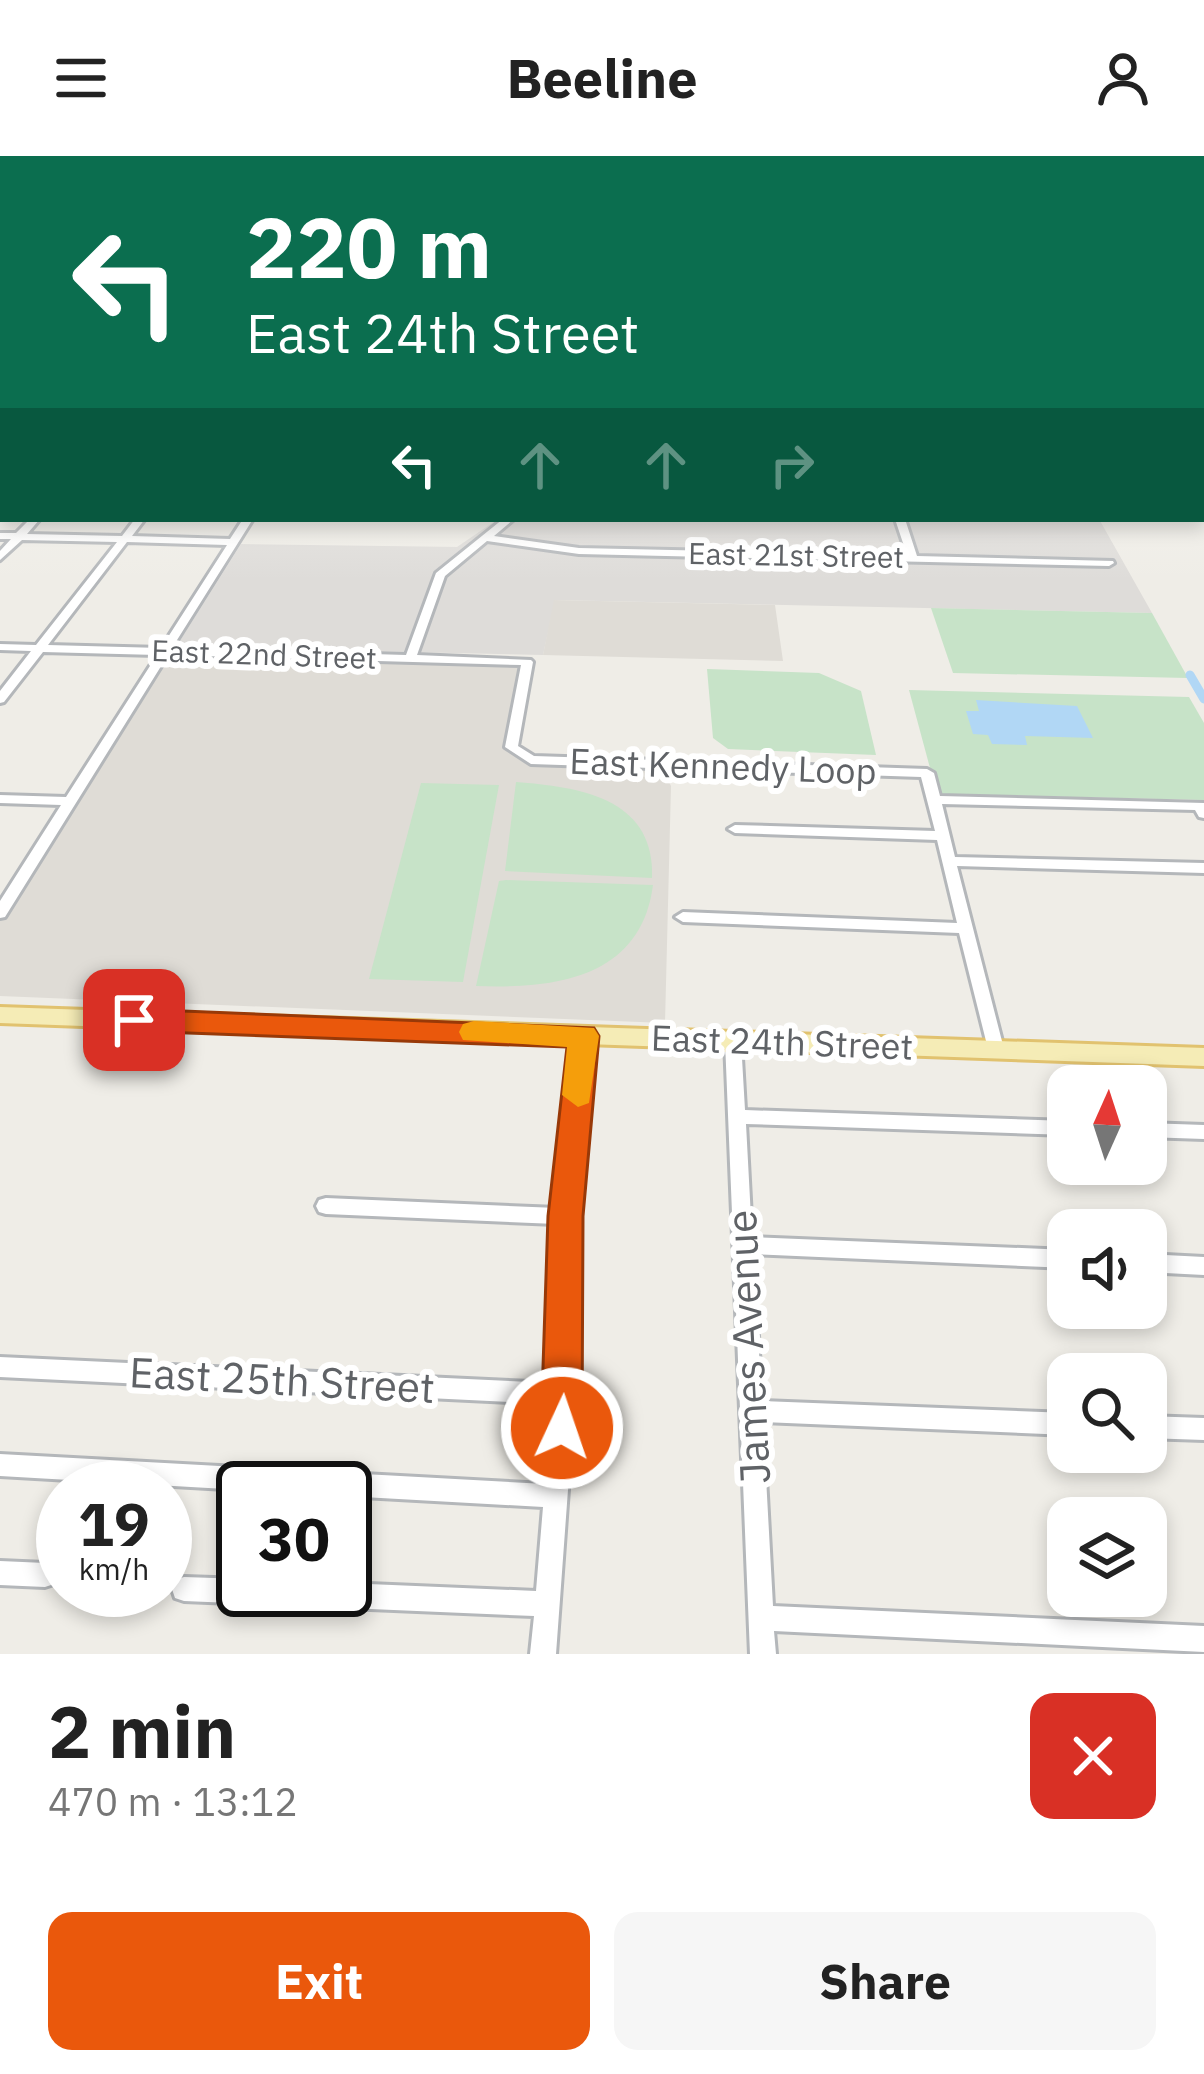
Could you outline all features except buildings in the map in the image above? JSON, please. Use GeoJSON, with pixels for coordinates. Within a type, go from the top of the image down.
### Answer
{"type":"FeatureCollection","features":[{"type":"Feature","properties":{"kind":"main road","name":"East 24th Street"},"geometry":{"type":"LineString","coordinates":[[0,1015],[1204,1057]]}},
{"type":"Feature","properties":{"kind":"street"},"geometry":{"type":"LineString","coordinates":[[0,557],[32,522]]}},
{"type":"Feature","properties":{"kind":"street"},"geometry":{"type":"LineString","coordinates":[[0,699],[138,522]]}},
{"type":"Feature","properties":{"kind":"street"},"geometry":{"type":"LineString","coordinates":[[0,913],[246,522]]}},
{"type":"Feature","properties":{"kind":"street"},"geometry":{"type":"LineString","coordinates":[[410,659],[440,575],[505,522]]}},
{"type":"Feature","properties":{"kind":"street"},"geometry":{"type":"LineString","coordinates":[[901,522],[913,559]]}},
{"type":"Feature","properties":{"kind":"street"},"geometry":{"type":"LineString","coordinates":[[0,536],[234,542]]}},
{"type":"Feature","properties":{"kind":"street","name":"East 21st Street"},"geometry":{"type":"LineString","coordinates":[[484,538],[560,550],[1109,563]]}},
{"type":"Feature","properties":{"kind":"street","name":"East 22nd Street"},"geometry":{"type":"LineString","coordinates":[[0,647],[527,662],[511,747],[519,757]]}},
{"type":"Feature","properties":{"kind":"street","name":"East Kennedy Loop"},"geometry":{"type":"LineString","coordinates":[[519,757],[927,773],[935,800]]}},
{"type":"Feature","properties":{"kind":"street"},"geometry":{"type":"LineString","coordinates":[[0,799],[70,801]]}},
{"type":"Feature","properties":{"kind":"street"},"geometry":{"type":"LineString","coordinates":[[996,1049],[935,800],[1202,810]]}},
{"type":"Feature","properties":{"kind":"street"},"geometry":{"type":"LineString","coordinates":[[735,829],[943,836]]}},
{"type":"Feature","properties":{"kind":"street"},"geometry":{"type":"LineString","coordinates":[[950,861],[1204,868]]}},
{"type":"Feature","properties":{"kind":"street"},"geometry":{"type":"LineString","coordinates":[[682,917],[965,928]]}},
{"type":"Feature","properties":{"kind":"street"},"geometry":{"type":"LineString","coordinates":[[543,1654],[565,1394],[566,1216],[584,1036]]}},
{"type":"Feature","properties":{"kind":"street","name":"James Avenue"},"geometry":{"type":"LineString","coordinates":[[733,1041],[763,1654]]}},
{"type":"Feature","properties":{"kind":"street"},"geometry":{"type":"LineString","coordinates":[[736,1117],[1047,1127]]}},
{"type":"Feature","properties":{"kind":"street"},"geometry":{"type":"LineString","coordinates":[[1167,1131],[1204,1132]]}},
{"type":"Feature","properties":{"kind":"street"},"geometry":{"type":"LineString","coordinates":[[326,1206],[566,1216]]}},
{"type":"Feature","properties":{"kind":"street"},"geometry":{"type":"LineString","coordinates":[[742,1245],[1047,1258]]}},
{"type":"Feature","properties":{"kind":"street"},"geometry":{"type":"LineString","coordinates":[[1167,1264],[1204,1265]]}},
{"type":"Feature","properties":{"kind":"street","name":"East 25th Street"},"geometry":{"type":"LineString","coordinates":[[0,1367],[565,1394]]}},
{"type":"Feature","properties":{"kind":"street"},"geometry":{"type":"LineString","coordinates":[[751,1412],[1047,1423]]}},
{"type":"Feature","properties":{"kind":"street"},"geometry":{"type":"LineString","coordinates":[[1167,1428],[1204,1430]]}},
{"type":"Feature","properties":{"kind":"street"},"geometry":{"type":"LineString","coordinates":[[0,1465],[556,1496]]}},
{"type":"Feature","properties":{"kind":"street"},"geometry":{"type":"LineString","coordinates":[[0,1573],[36,1575]]}},
{"type":"Feature","properties":{"kind":"street"},"geometry":{"type":"LineString","coordinates":[[192,1588],[547,1604]]}},
{"type":"Feature","properties":{"kind":"street"},"geometry":{"type":"LineString","coordinates":[[761,1618],[1204,1639]]}},
{"type":"Feature","properties":{"kind":"shaded area"},"geometry":{"type":"Polygon","coordinates":[[[494,522],[1101,522],[1152,613],[555,600],[543,655],[176,647],[241,544],[457,547],[494,522]]]}},
{"type":"Feature","properties":{"kind":"shaded area"},"geometry":{"type":"Polygon","coordinates":[[[554,600],[775,605],[783,661],[543,655],[554,600]]]}},
{"type":"Feature","properties":{"kind":"shaded area"},"geometry":{"type":"Polygon","coordinates":[[[163,652],[527,662],[511,747],[519,756],[660,764],[671,786],[665,1023],[0,996],[0,913],[163,652]]]}},
{"type":"Feature","properties":{"kind":"green space"},"geometry":{"type":"Polygon","coordinates":[[[931,608],[1152,613],[1188,678],[953,673],[931,608]]]}},
{"type":"Feature","properties":{"kind":"green space"},"geometry":{"type":"Polygon","coordinates":[[[707,669],[819,673],[861,691],[876,755],[728,749],[713,738],[707,669]]]}},
{"type":"Feature","properties":{"kind":"green space"},"geometry":{"type":"Polygon","coordinates":[[[909,690],[1189,697],[1204,723],[1204,800],[937,794],[909,690]]]}},
{"type":"Feature","properties":{"kind":"green space"},"geometry":{"type":"Polygon","coordinates":[[[516,782],[588,793],[627,814],[650,851],[652,878],[505,871],[516,782]]]}},
{"type":"Feature","properties":{"kind":"green space"},"geometry":{"type":"Polygon","coordinates":[[[421,783],[499,785],[463,982],[369,979],[421,783]]]}},
{"type":"Feature","properties":{"kind":"green space"},"geometry":{"type":"Polygon","coordinates":[[[499,881],[653,885],[645,916],[613,959],[564,980],[476,986],[499,881]]]}},
{"type":"Feature","properties":{"kind":"water"},"geometry":{"type":"Polygon","coordinates":[[[976,700],[1077,706],[1093,738],[1025,736],[1027,745],[992,744],[988,735],[973,734],[966,711],[979,711],[976,700]]]}},
{"type":"Feature","properties":{"kind":"waterway"},"geometry":{"type":"LineString","coordinates":[[1190,675],[1204,699]]}},
{"type":"Feature","properties":{"kind":"slow traffic"},"geometry":{"type":"LineString","coordinates":[[474,1032],[584,1036],[578,1095]]}},
{"type":"Feature","properties":{"kind":"route"},"geometry":{"type":"LineString","coordinates":[[134,1020],[584,1036],[566,1216],[562,1428]]}}]}
